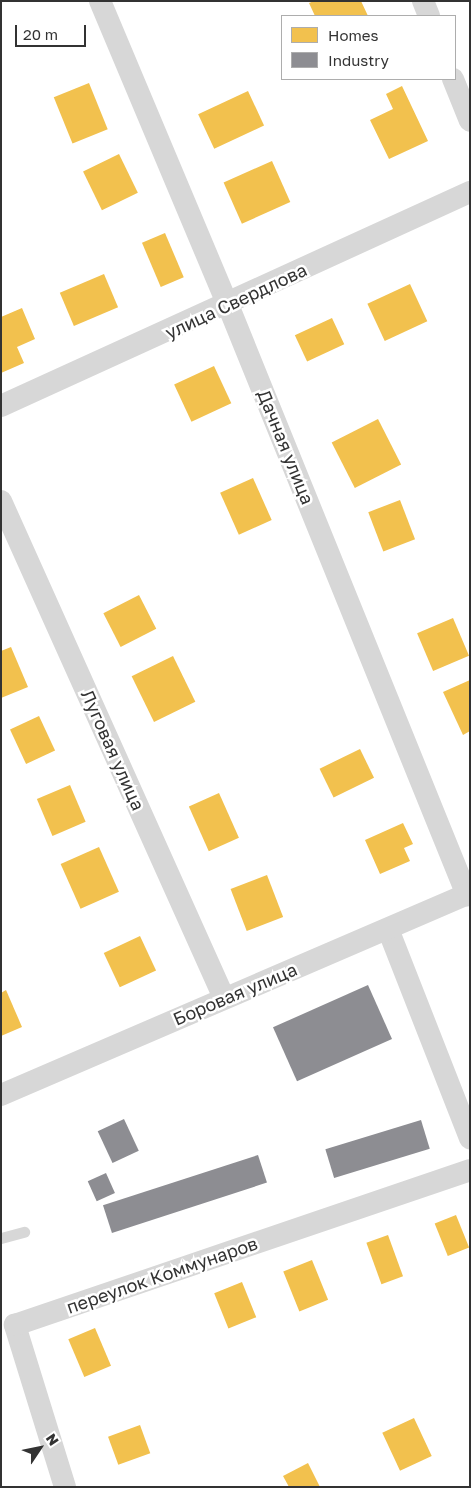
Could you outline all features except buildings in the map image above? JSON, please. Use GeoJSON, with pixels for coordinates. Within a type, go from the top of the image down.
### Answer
{"type":"FeatureCollection","features":[{"type":"Feature","properties":{"kind":"street","name":"Дачная улица"},"geometry":{"type":"LineString","coordinates":[[100,1],[228,305],[468,894]]}},
{"type":"Feature","properties":{"kind":"street"},"geometry":{"type":"LineString","coordinates":[[423,1],[429,15]]}},
{"type":"Feature","properties":{"kind":"street"},"geometry":{"type":"LineString","coordinates":[[453,80],[470,121]]}},
{"type":"Feature","properties":{"kind":"street","name":"улица Свердлова"},"geometry":{"type":"LineString","coordinates":[[1,406],[228,305],[470,192]]}},
{"type":"Feature","properties":{"kind":"street","name":"Луговая улица"},"geometry":{"type":"LineString","coordinates":[[1,501],[224,998]]}},
{"type":"Feature","properties":{"kind":"street","name":"Боровая улица"},"geometry":{"type":"LineString","coordinates":[[1,1095],[468,894]]}},
{"type":"Feature","properties":{"kind":"street"},"geometry":{"type":"LineString","coordinates":[[388,928],[470,1138]]}},
{"type":"Feature","properties":{"kind":"street","name":"переулок Коммунаров"},"geometry":{"type":"LineString","coordinates":[[64,1487],[15,1325],[470,1170]]}},
{"type":"Feature","properties":{"kind":"lane"},"geometry":{"type":"LineString","coordinates":[[1,1238],[24,1232]]}}]}
